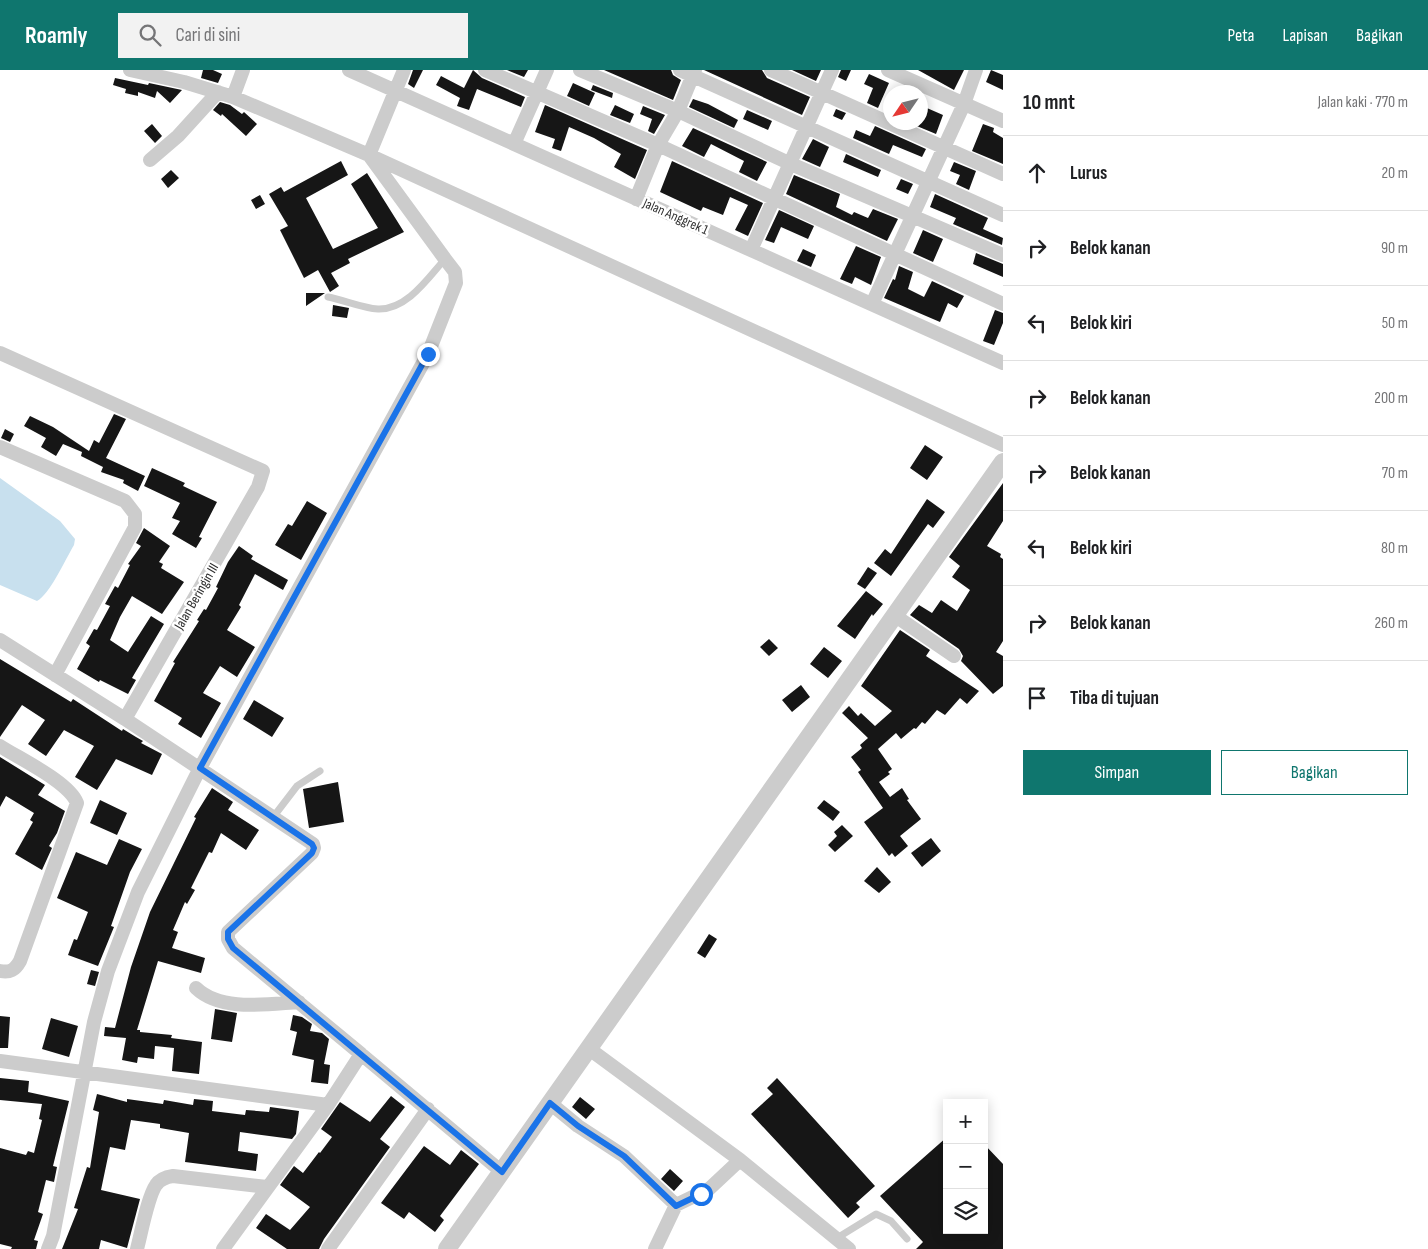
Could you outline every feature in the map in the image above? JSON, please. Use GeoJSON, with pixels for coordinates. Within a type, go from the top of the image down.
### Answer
{"type":"FeatureCollection","features":[{"type":"Feature","properties":{"kind":"street"},"geometry":{"type":"LineString","coordinates":[[130,70],[233,97],[371,151],[1003,445]]}},
{"type":"Feature","properties":{"kind":"street","name":"Jalan Anggrek 1"},"geometry":{"type":"LineString","coordinates":[[349,70],[872,304],[1001,359]]}},
{"type":"Feature","properties":{"kind":"street"},"geometry":{"type":"LineString","coordinates":[[371,151],[404,70]]}},
{"type":"Feature","properties":{"kind":"street"},"geometry":{"type":"LineString","coordinates":[[485,70],[658,145],[1003,304]]}},
{"type":"Feature","properties":{"kind":"street"},"geometry":{"type":"LineString","coordinates":[[514,144],[547,70]]}},
{"type":"Feature","properties":{"kind":"street"},"geometry":{"type":"LineString","coordinates":[[580,70],[678,111],[791,164],[1003,256]]}},
{"type":"Feature","properties":{"kind":"street"},"geometry":{"type":"LineString","coordinates":[[771,70],[1003,174]]}},
{"type":"Feature","properties":{"kind":"street"},"geometry":{"type":"LineString","coordinates":[[751,250],[772,198],[791,164],[832,70]]}},
{"type":"Feature","properties":{"kind":"street"},"geometry":{"type":"LineString","coordinates":[[888,70],[1003,122]]}},
{"type":"Feature","properties":{"kind":"street"},"geometry":{"type":"LineString","coordinates":[[872,304],[964,104],[976,70]]}},
{"type":"Feature","properties":{"kind":"street"},"geometry":{"type":"LineString","coordinates":[[636,198],[658,145],[678,111],[689,72],[806,127],[1003,215]]}},
{"type":"Feature","properties":{"kind":"street"},"geometry":{"type":"LineString","coordinates":[[233,97],[240,76]]}},
{"type":"Feature","properties":{"kind":"street"},"geometry":{"type":"LineString","coordinates":[[150,160],[184,130],[218,92]]}},
{"type":"Feature","properties":{"kind":"street"},"geometry":{"type":"LineString","coordinates":[[48,1249],[53,1236],[94,1022],[108,972],[124,927],[153,859],[200,768],[428,354],[456,282],[455,272],[371,151]]}},
{"type":"Feature","properties":{"kind":"street","name":"Jalan Beringin III"},"geometry":{"type":"LineString","coordinates":[[0,353],[263,471],[258,487],[125,719]]}},
{"type":"Feature","properties":{"kind":"street"},"geometry":{"type":"LineString","coordinates":[[0,447],[124,501],[135,514],[135,527],[55,674]]}},
{"type":"Feature","properties":{"kind":"street"},"geometry":{"type":"LineString","coordinates":[[447,1249],[1003,462]]}},
{"type":"Feature","properties":{"kind":"street"},"geometry":{"type":"LineString","coordinates":[[894,615],[954,656]]}},
{"type":"Feature","properties":{"kind":"street"},"geometry":{"type":"LineString","coordinates":[[0,640],[274,816],[312,844],[314,848],[312,853],[228,932],[228,939],[233,948],[502,1172]]}},
{"type":"Feature","properties":{"kind":"street"},"geometry":{"type":"LineString","coordinates":[[0,746],[64,787],[74,797],[77,804],[20,961],[15,969],[7,972],[0,971]]}},
{"type":"Feature","properties":{"kind":"street"},"geometry":{"type":"LineString","coordinates":[[196,988],[210,999],[228,1002],[299,1002]]}},
{"type":"Feature","properties":{"kind":"street"},"geometry":{"type":"LineString","coordinates":[[588,1048],[740,1160],[849,1249]]}},
{"type":"Feature","properties":{"kind":"street"},"geometry":{"type":"LineString","coordinates":[[223,1249],[328,1105],[361,1054]]}},
{"type":"Feature","properties":{"kind":"street"},"geometry":{"type":"LineString","coordinates":[[0,1061],[328,1105]]}},
{"type":"Feature","properties":{"kind":"street"},"geometry":{"type":"LineString","coordinates":[[550,1103],[578,1126],[624,1156],[676,1206]]}},
{"type":"Feature","properties":{"kind":"street"},"geometry":{"type":"LineString","coordinates":[[328,1249],[428,1109]]}},
{"type":"Feature","properties":{"kind":"street"},"geometry":{"type":"LineString","coordinates":[[655,1249],[676,1206],[709,1189],[740,1160]]}},
{"type":"Feature","properties":{"kind":"street"},"geometry":{"type":"LineString","coordinates":[[137,1249],[153,1190],[160,1180],[173,1176],[267,1187]]}},
{"type":"Feature","properties":{"kind":"lane"},"geometry":{"type":"LineString","coordinates":[[328,297],[378,309],[399,304],[417,291],[445,259]]}},
{"type":"Feature","properties":{"kind":"lane"},"geometry":{"type":"LineString","coordinates":[[274,816],[298,786],[320,772]]}},
{"type":"Feature","properties":{"kind":"lane"},"geometry":{"type":"LineString","coordinates":[[837,1238],[876,1214],[891,1221],[907,1239]]}},
{"type":"Feature","properties":{"kind":"water"},"geometry":{"type":"Polygon","coordinates":[[[0,478],[60,521],[75,539],[74,545],[52,584],[37,601],[0,585],[0,478]]]}},
{"type":"Feature","properties":{"kind":"building"},"geometry":{"type":"Polygon","coordinates":[[[203,70],[213,70],[222,74],[218,83],[201,78],[203,70]]]}},
{"type":"Feature","properties":{"kind":"building"},"geometry":{"type":"Polygon","coordinates":[[[413,70],[423,70],[414,88],[408,84],[413,70]]]}},
{"type":"Feature","properties":{"kind":"building"},"geometry":{"type":"Polygon","coordinates":[[[473,70],[482,78],[525,97],[521,107],[477,89],[469,110],[457,106],[460,98],[436,85],[441,76],[464,88],[473,70]]]}},
{"type":"Feature","properties":{"kind":"building"},"geometry":{"type":"Polygon","coordinates":[[[507,70],[528,70],[524,77],[507,70]]]}},
{"type":"Feature","properties":{"kind":"building"},"geometry":{"type":"Polygon","coordinates":[[[604,70],[671,70],[673,75],[681,80],[673,100],[604,70]]]}},
{"type":"Feature","properties":{"kind":"building"},"geometry":{"type":"Polygon","coordinates":[[[704,70],[762,70],[767,78],[810,97],[802,115],[704,70]]]}},
{"type":"Feature","properties":{"kind":"building"},"geometry":{"type":"Polygon","coordinates":[[[792,70],[821,70],[816,81],[792,70]]]}},
{"type":"Feature","properties":{"kind":"building"},"geometry":{"type":"Polygon","coordinates":[[[841,70],[851,70],[846,81],[838,77],[841,70]]]}},
{"type":"Feature","properties":{"kind":"building"},"geometry":{"type":"Polygon","coordinates":[[[918,70],[964,70],[954,90],[918,70]]]}},
{"type":"Feature","properties":{"kind":"building"},"geometry":{"type":"Polygon","coordinates":[[[991,70],[1003,75],[1003,90],[986,82],[991,70]]]}},
{"type":"Feature","properties":{"kind":"building"},"geometry":{"type":"Polygon","coordinates":[[[869,74],[889,83],[888,85],[883,85],[883,97],[878,108],[867,103],[873,88],[864,84],[869,74]]]}},
{"type":"Feature","properties":{"kind":"building"},"geometry":{"type":"Polygon","coordinates":[[[115,78],[182,90],[170,103],[157,91],[155,98],[138,92],[138,96],[125,93],[126,89],[113,85],[115,78]]]}},
{"type":"Feature","properties":{"kind":"building"},"geometry":{"type":"Polygon","coordinates":[[[573,83],[595,93],[589,106],[567,96],[573,83]]]}},
{"type":"Feature","properties":{"kind":"building"},"geometry":{"type":"Polygon","coordinates":[[[593,85],[613,93],[612,98],[591,90],[593,85]]]}},
{"type":"Feature","properties":{"kind":"building"},"geometry":{"type":"Polygon","coordinates":[[[693,99],[708,104],[738,120],[734,128],[689,107],[693,99]]]}},
{"type":"Feature","properties":{"kind":"building"},"geometry":{"type":"Polygon","coordinates":[[[220,102],[230,105],[242,114],[244,112],[257,124],[246,136],[222,114],[221,116],[213,110],[220,102]]]}},
{"type":"Feature","properties":{"kind":"building"},"geometry":{"type":"Polygon","coordinates":[[[545,105],[647,150],[635,179],[614,167],[621,154],[594,138],[569,127],[561,151],[552,148],[555,139],[535,132],[545,105]]]}},
{"type":"Feature","properties":{"kind":"building"},"geometry":{"type":"Polygon","coordinates":[[[615,105],[634,114],[630,123],[610,115],[615,105]]]}},
{"type":"Feature","properties":{"kind":"building"},"geometry":{"type":"Polygon","coordinates":[[[643,106],[665,115],[654,134],[648,131],[652,119],[640,114],[643,106]]]}},
{"type":"Feature","properties":{"kind":"building"},"geometry":{"type":"Polygon","coordinates":[[[928,108],[943,115],[936,134],[926,130],[928,130],[928,108]]]}},
{"type":"Feature","properties":{"kind":"building"},"geometry":{"type":"Polygon","coordinates":[[[836,109],[846,113],[842,120],[833,116],[836,109]]]}},
{"type":"Feature","properties":{"kind":"building"},"geometry":{"type":"Polygon","coordinates":[[[747,110],[772,121],[768,130],[743,119],[747,110]]]}},
{"type":"Feature","properties":{"kind":"building"},"geometry":{"type":"Polygon","coordinates":[[[152,124],[162,136],[155,143],[144,131],[152,124]]]}},
{"type":"Feature","properties":{"kind":"building"},"geometry":{"type":"Polygon","coordinates":[[[983,124],[994,128],[993,132],[1003,138],[1003,164],[972,151],[983,124]]]}},
{"type":"Feature","properties":{"kind":"building"},"geometry":{"type":"Polygon","coordinates":[[[875,126],[926,149],[922,157],[893,145],[889,154],[853,138],[856,130],[870,136],[875,126]]]}},
{"type":"Feature","properties":{"kind":"building"},"geometry":{"type":"Polygon","coordinates":[[[693,128],[767,162],[757,181],[739,172],[744,161],[711,144],[704,157],[682,146],[693,128]]]}},
{"type":"Feature","properties":{"kind":"building"},"geometry":{"type":"Polygon","coordinates":[[[813,139],[829,147],[820,167],[802,159],[813,139]]]}},
{"type":"Feature","properties":{"kind":"building"},"geometry":{"type":"Polygon","coordinates":[[[846,154],[881,170],[878,177],[843,162],[846,154]]]}},
{"type":"Feature","properties":{"kind":"building"},"geometry":{"type":"Polygon","coordinates":[[[341,161],[348,175],[306,198],[333,249],[378,228],[351,184],[367,173],[404,232],[348,259],[350,263],[331,273],[339,286],[330,292],[318,270],[304,278],[280,230],[288,226],[269,194],[281,187],[284,192],[341,161]]]}},
{"type":"Feature","properties":{"kind":"building"},"geometry":{"type":"Polygon","coordinates":[[[672,161],[763,203],[748,236],[735,230],[748,205],[730,197],[723,215],[703,207],[701,211],[660,192],[672,161]]]}},
{"type":"Feature","properties":{"kind":"building"},"geometry":{"type":"Polygon","coordinates":[[[954,162],[976,171],[969,190],[956,184],[960,175],[950,171],[954,162]]]}},
{"type":"Feature","properties":{"kind":"building"},"geometry":{"type":"Polygon","coordinates":[[[171,170],[179,178],[168,188],[161,179],[171,170]]]}},
{"type":"Feature","properties":{"kind":"building"},"geometry":{"type":"Polygon","coordinates":[[[794,175],[840,194],[836,207],[852,215],[854,212],[868,218],[873,209],[898,219],[887,241],[786,194],[794,175]]]}},
{"type":"Feature","properties":{"kind":"building"},"geometry":{"type":"Polygon","coordinates":[[[901,179],[913,184],[908,194],[896,189],[901,179]]]}},
{"type":"Feature","properties":{"kind":"building"},"geometry":{"type":"Polygon","coordinates":[[[935,194],[988,218],[983,229],[1003,238],[1002,245],[953,224],[956,218],[930,207],[935,194]]]}},
{"type":"Feature","properties":{"kind":"building"},"geometry":{"type":"Polygon","coordinates":[[[260,195],[265,204],[256,209],[251,200],[260,195]]]}},
{"type":"Feature","properties":{"kind":"building"},"geometry":{"type":"Polygon","coordinates":[[[779,210],[814,226],[808,239],[781,227],[774,243],[765,240],[779,210]]]}},
{"type":"Feature","properties":{"kind":"building"},"geometry":{"type":"Polygon","coordinates":[[[923,230],[943,239],[933,262],[913,253],[923,230]]]}},
{"type":"Feature","properties":{"kind":"building"},"geometry":{"type":"Polygon","coordinates":[[[856,246],[881,257],[871,285],[855,277],[852,284],[840,279],[856,246]]]}},
{"type":"Feature","properties":{"kind":"building"},"geometry":{"type":"Polygon","coordinates":[[[803,249],[816,255],[811,267],[797,261],[803,249]]]}},
{"type":"Feature","properties":{"kind":"building"},"geometry":{"type":"Polygon","coordinates":[[[976,253],[1003,264],[1003,277],[973,264],[976,253]]]}},
{"type":"Feature","properties":{"kind":"building"},"geometry":{"type":"Polygon","coordinates":[[[899,266],[913,272],[908,289],[924,297],[932,281],[964,296],[957,308],[948,303],[940,322],[884,298],[893,279],[895,280],[899,266]]]}},
{"type":"Feature","properties":{"kind":"building"},"geometry":{"type":"Polygon","coordinates":[[[306,293],[325,293],[306,306],[306,293]]]}},
{"type":"Feature","properties":{"kind":"building"},"geometry":{"type":"Polygon","coordinates":[[[333,305],[349,308],[347,318],[332,316],[333,305]]]}},
{"type":"Feature","properties":{"kind":"building"},"geometry":{"type":"Polygon","coordinates":[[[995,310],[1003,313],[1003,323],[994,345],[983,341],[995,310]]]}},
{"type":"Feature","properties":{"kind":"building"},"geometry":{"type":"Polygon","coordinates":[[[114,414],[126,419],[106,458],[145,476],[138,491],[123,483],[124,480],[101,472],[103,467],[81,456],[82,452],[63,444],[56,456],[41,447],[46,438],[24,426],[30,416],[53,427],[89,451],[94,440],[99,443],[114,414]]]}},
{"type":"Feature","properties":{"kind":"building"},"geometry":{"type":"Polygon","coordinates":[[[5,429],[14,434],[10,442],[1,438],[5,429]]]}},
{"type":"Feature","properties":{"kind":"building"},"geometry":{"type":"Polygon","coordinates":[[[925,445],[943,457],[927,480],[910,468],[925,445]]]}},
{"type":"Feature","properties":{"kind":"building"},"geometry":{"type":"Polygon","coordinates":[[[152,468],[185,483],[183,486],[217,502],[199,537],[202,538],[196,548],[172,534],[180,521],[172,518],[180,503],[144,486],[152,468]]]}},
{"type":"Feature","properties":{"kind":"building"},"geometry":{"type":"Polygon","coordinates":[[[1003,483],[1003,521],[987,546],[1001,554],[1000,557],[1003,559],[1003,641],[996,652],[1003,656],[1003,686],[993,694],[961,661],[963,656],[959,649],[910,615],[919,605],[932,613],[941,600],[957,611],[970,590],[952,577],[960,566],[949,557],[1003,483]]]}},
{"type":"Feature","properties":{"kind":"building"},"geometry":{"type":"Polygon","coordinates":[[[927,499],[945,512],[933,528],[928,524],[891,576],[874,563],[885,549],[891,554],[927,499]]]}},
{"type":"Feature","properties":{"kind":"building"},"geometry":{"type":"Polygon","coordinates":[[[307,501],[327,513],[301,560],[275,545],[288,524],[292,526],[307,501]]]}},
{"type":"Feature","properties":{"kind":"building"},"geometry":{"type":"Polygon","coordinates":[[[144,528],[170,546],[159,562],[163,564],[161,568],[184,582],[162,614],[132,596],[120,617],[110,640],[128,652],[151,616],[164,624],[132,678],[136,680],[128,694],[100,680],[99,682],[77,669],[90,646],[86,643],[94,629],[97,630],[110,606],[105,604],[115,586],[118,588],[130,565],[128,564],[141,546],[136,543],[144,528]]]}},
{"type":"Feature","properties":{"kind":"building"},"geometry":{"type":"Polygon","coordinates":[[[239,546],[253,556],[251,559],[288,580],[283,590],[255,574],[239,605],[241,607],[227,630],[255,647],[237,677],[220,666],[203,693],[221,703],[201,738],[178,724],[182,718],[154,701],[175,663],[173,662],[199,621],[197,620],[204,609],[206,610],[218,588],[216,587],[228,562],[239,546]]]}},
{"type":"Feature","properties":{"kind":"building"},"geometry":{"type":"Polygon","coordinates":[[[868,567],[877,573],[865,589],[857,584],[868,567]]]}},
{"type":"Feature","properties":{"kind":"building"},"geometry":{"type":"Polygon","coordinates":[[[866,591],[883,604],[873,616],[872,614],[855,639],[837,626],[866,591]]]}},
{"type":"Feature","properties":{"kind":"building"},"geometry":{"type":"Polygon","coordinates":[[[900,630],[930,650],[926,656],[979,691],[967,704],[960,698],[945,715],[937,710],[925,724],[922,722],[916,729],[914,728],[901,739],[896,733],[878,749],[892,769],[888,772],[890,774],[879,782],[890,797],[902,788],[909,799],[907,800],[921,819],[900,836],[908,846],[895,857],[892,853],[889,856],[864,822],[883,808],[858,772],[861,770],[851,757],[862,748],[860,745],[868,738],[842,713],[849,706],[858,716],[861,713],[875,726],[892,711],[861,686],[900,630]]]}},
{"type":"Feature","properties":{"kind":"building"},"geometry":{"type":"Polygon","coordinates":[[[769,639],[778,648],[769,656],[760,647],[769,639]]]}},
{"type":"Feature","properties":{"kind":"building"},"geometry":{"type":"Polygon","coordinates":[[[824,647],[842,661],[828,678],[810,664],[824,647]]]}},
{"type":"Feature","properties":{"kind":"building"},"geometry":{"type":"Polygon","coordinates":[[[0,659],[71,702],[73,699],[122,731],[123,729],[143,741],[141,743],[162,754],[152,775],[116,759],[97,790],[75,777],[94,746],[64,730],[46,756],[28,744],[45,720],[22,705],[0,737],[0,659]]]}},
{"type":"Feature","properties":{"kind":"building"},"geometry":{"type":"Polygon","coordinates":[[[801,685],[810,697],[792,712],[782,700],[801,685]]]}},
{"type":"Feature","properties":{"kind":"building"},"geometry":{"type":"Polygon","coordinates":[[[254,700],[284,718],[272,737],[243,719],[254,700]]]}},
{"type":"Feature","properties":{"kind":"building"},"geometry":{"type":"Polygon","coordinates":[[[0,757],[45,785],[38,795],[65,811],[57,833],[49,846],[52,848],[42,870],[15,854],[33,822],[30,820],[34,813],[6,796],[0,807],[0,757]]]}},
{"type":"Feature","properties":{"kind":"building"},"geometry":{"type":"Polygon","coordinates":[[[338,782],[344,822],[309,828],[303,789],[338,782]]]}},
{"type":"Feature","properties":{"kind":"building"},"geometry":{"type":"Polygon","coordinates":[[[212,788],[233,802],[228,810],[259,830],[246,850],[221,833],[212,853],[209,852],[191,888],[195,890],[187,904],[185,902],[173,930],[178,932],[172,948],[205,958],[201,973],[158,961],[137,1030],[140,1030],[140,1032],[172,1035],[171,1038],[202,1042],[199,1074],[172,1071],[174,1048],[155,1046],[154,1059],[138,1057],[137,1063],[122,1060],[126,1038],[104,1036],[105,1027],[115,1028],[131,967],[150,912],[196,818],[194,817],[212,788]]]}},
{"type":"Feature","properties":{"kind":"building"},"geometry":{"type":"Polygon","coordinates":[[[100,800],[127,813],[117,835],[90,823],[100,800]]]}},
{"type":"Feature","properties":{"kind":"building"},"geometry":{"type":"Polygon","coordinates":[[[824,800],[840,812],[833,821],[817,808],[824,800]]]}},
{"type":"Feature","properties":{"kind":"building"},"geometry":{"type":"Polygon","coordinates":[[[842,825],[853,836],[835,852],[828,845],[837,836],[834,832],[842,825]]]}},
{"type":"Feature","properties":{"kind":"building"},"geometry":{"type":"Polygon","coordinates":[[[931,838],[941,851],[922,867],[911,853],[931,838]]]}},
{"type":"Feature","properties":{"kind":"building"},"geometry":{"type":"Polygon","coordinates":[[[119,839],[142,849],[130,872],[111,926],[114,927],[98,966],[68,955],[74,939],[77,940],[88,912],[57,898],[76,852],[107,865],[119,839]]]}},
{"type":"Feature","properties":{"kind":"building"},"geometry":{"type":"Polygon","coordinates":[[[877,867],[891,882],[879,893],[864,881],[877,867]]]}},
{"type":"Feature","properties":{"kind":"building"},"geometry":{"type":"Polygon","coordinates":[[[709,934],[717,939],[705,958],[697,953],[709,934]]]}},
{"type":"Feature","properties":{"kind":"building"},"geometry":{"type":"Polygon","coordinates":[[[91,970],[99,972],[95,986],[87,984],[91,970]]]}},
{"type":"Feature","properties":{"kind":"building"},"geometry":{"type":"Polygon","coordinates":[[[215,1009],[237,1013],[232,1042],[211,1039],[215,1009]]]}},
{"type":"Feature","properties":{"kind":"building"},"geometry":{"type":"Polygon","coordinates":[[[293,1015],[302,1017],[312,1024],[310,1031],[322,1033],[329,1039],[324,1064],[330,1065],[328,1084],[311,1082],[314,1060],[292,1055],[297,1032],[290,1030],[293,1015]]]}},
{"type":"Feature","properties":{"kind":"building"},"geometry":{"type":"Polygon","coordinates":[[[0,1016],[10,1017],[8,1048],[0,1048],[0,1016]]]}},
{"type":"Feature","properties":{"kind":"building"},"geometry":{"type":"Polygon","coordinates":[[[51,1018],[78,1026],[69,1057],[42,1049],[51,1018]]]}},
{"type":"Feature","properties":{"kind":"building"},"geometry":{"type":"Polygon","coordinates":[[[0,1078],[29,1081],[28,1092],[69,1101],[53,1166],[57,1167],[54,1182],[46,1180],[38,1212],[43,1214],[34,1240],[38,1241],[36,1249],[11,1249],[12,1247],[0,1244],[0,1148],[26,1155],[28,1151],[34,1153],[42,1120],[39,1119],[42,1104],[0,1100],[0,1078]]]}},
{"type":"Feature","properties":{"kind":"building"},"geometry":{"type":"Polygon","coordinates":[[[777,1078],[875,1186],[856,1203],[860,1207],[848,1218],[751,1114],[773,1094],[767,1088],[777,1078]]]}},
{"type":"Feature","properties":{"kind":"building"},"geometry":{"type":"Polygon","coordinates":[[[97,1094],[127,1102],[127,1099],[163,1104],[164,1100],[193,1105],[194,1099],[213,1101],[212,1111],[245,1115],[246,1110],[269,1112],[270,1107],[299,1111],[296,1134],[292,1139],[240,1132],[238,1151],[258,1154],[256,1171],[185,1162],[189,1133],[160,1128],[160,1124],[131,1120],[125,1150],[110,1147],[101,1190],[140,1199],[127,1248],[101,1240],[99,1249],[62,1249],[78,1209],[74,1208],[87,1167],[90,1168],[99,1112],[93,1110],[97,1094]]]}},
{"type":"Feature","properties":{"kind":"building"},"geometry":{"type":"Polygon","coordinates":[[[391,1096],[405,1107],[380,1139],[390,1147],[324,1239],[319,1249],[287,1249],[256,1228],[266,1214],[290,1230],[310,1207],[280,1185],[294,1166],[303,1173],[332,1137],[321,1129],[340,1102],[370,1122],[391,1096]]]}},
{"type":"Feature","properties":{"kind":"building"},"geometry":{"type":"Polygon","coordinates":[[[580,1097],[595,1109],[586,1119],[572,1107],[580,1097]]]}},
{"type":"Feature","properties":{"kind":"building"},"geometry":{"type":"Polygon","coordinates":[[[943,1141],[943,1234],[988,1234],[988,1148],[1003,1164],[1003,1249],[916,1249],[923,1242],[880,1196],[943,1141]]]}},
{"type":"Feature","properties":{"kind":"building"},"geometry":{"type":"Polygon","coordinates":[[[424,1146],[450,1165],[461,1150],[479,1164],[440,1216],[444,1220],[435,1232],[409,1212],[404,1219],[381,1203],[424,1146]]]}},
{"type":"Feature","properties":{"kind":"building"},"geometry":{"type":"Polygon","coordinates":[[[670,1169],[683,1181],[674,1191],[661,1179],[670,1169]]]}},
{"type":"Feature","properties":{"kind":"route"},"geometry":{"type":"LineString","coordinates":[[428,354],[404,401],[200,768],[274,816],[312,844],[314,848],[312,853],[228,932],[228,939],[233,948],[502,1172],[550,1103],[578,1126],[624,1156],[676,1206],[701,1194]]}}]}
